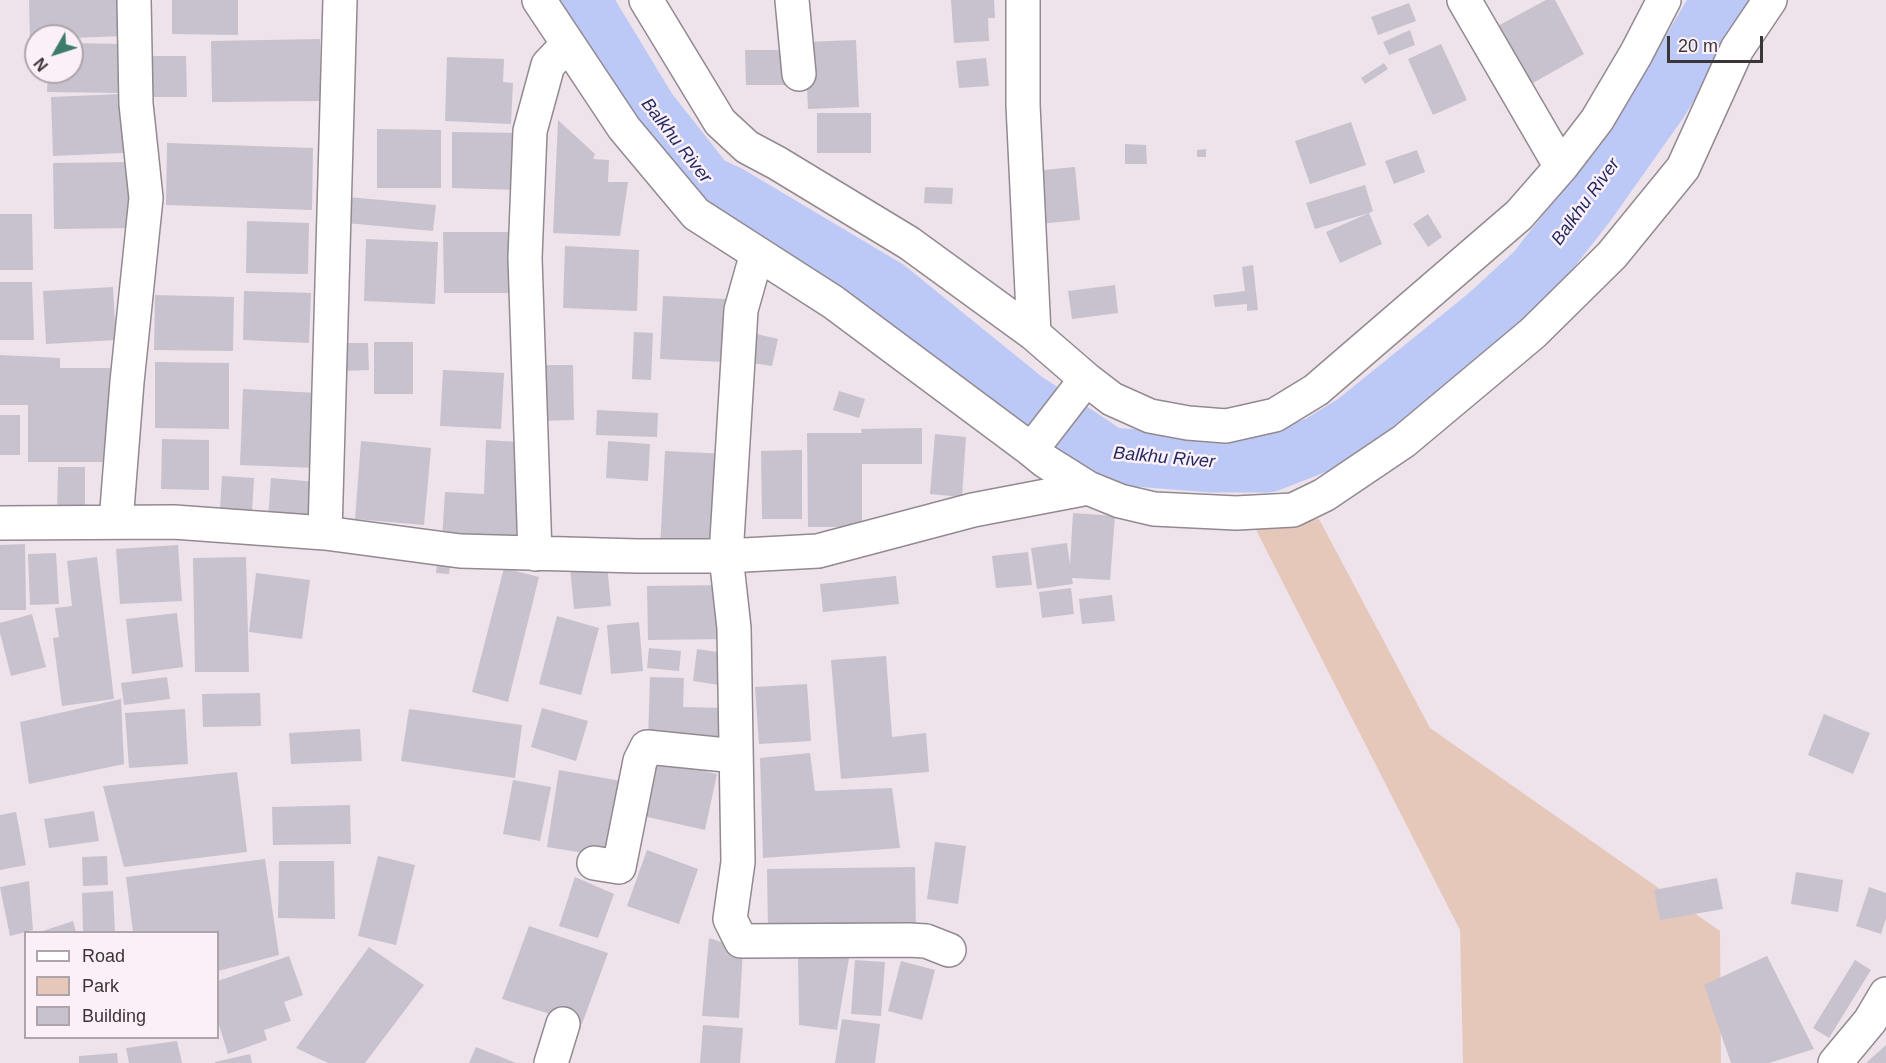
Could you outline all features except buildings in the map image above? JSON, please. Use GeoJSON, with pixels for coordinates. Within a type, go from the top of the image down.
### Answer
{"type":"FeatureCollection","features":[{"type":"Feature","properties":{"kind":"street"},"geometry":{"type":"LineString","coordinates":[[116,522],[127,382],[146,198],[136,104],[134,0]]}},
{"type":"Feature","properties":{"kind":"street"},"geometry":{"type":"LineString","coordinates":[[326,532],[340,0]]}},
{"type":"Feature","properties":{"kind":"street"},"geometry":{"type":"LineString","coordinates":[[539,0],[624,128],[696,214],[833,302],[1035,442],[1045,461],[1088,488],[1120,501],[1154,509],[1236,513],[1293,510],[1324,495],[1404,441],[1533,333],[1612,255],[1683,168],[1737,49],[1770,0]]}},
{"type":"Feature","properties":{"kind":"street"},"geometry":{"type":"LineString","coordinates":[[646,0],[720,122],[747,147],[909,243],[1034,334],[1079,388],[1112,399],[1150,416],[1188,423],[1227,426],[1275,415],[1316,390],[1519,215],[1598,120],[1664,0]]}},
{"type":"Feature","properties":{"kind":"street"},"geometry":{"type":"LineString","coordinates":[[792,0],[799,74]]}},
{"type":"Feature","properties":{"kind":"street"},"geometry":{"type":"LineString","coordinates":[[1023,0],[1023,105],[1034,334]]}},
{"type":"Feature","properties":{"kind":"street"},"geometry":{"type":"LineString","coordinates":[[1464,0],[1561,166]]}},
{"type":"Feature","properties":{"kind":"street"},"geometry":{"type":"LineString","coordinates":[[535,554],[525,258],[530,131],[548,65],[568,44]]}},
{"type":"Feature","properties":{"kind":"street"},"geometry":{"type":"LineString","coordinates":[[757,253],[741,310],[726,556],[734,627],[738,862],[730,919],[741,940],[918,940],[949,950]]}},
{"type":"Feature","properties":{"kind":"street"},"geometry":{"type":"LineString","coordinates":[[1035,442],[1079,388]]}},
{"type":"Feature","properties":{"kind":"street"},"geometry":{"type":"LineString","coordinates":[[0,523],[174,522],[326,532],[460,551],[726,556],[818,551],[973,510],[1088,488]]}},
{"type":"Feature","properties":{"kind":"street"},"geometry":{"type":"LineString","coordinates":[[594,863],[619,867],[640,761],[647,747],[736,756]]}},
{"type":"Feature","properties":{"kind":"street"},"geometry":{"type":"LineString","coordinates":[[1835,1063],[1870,1021],[1886,994]]}},
{"type":"Feature","properties":{"kind":"street"},"geometry":{"type":"LineString","coordinates":[[551,1063],[563,1024]]}},
{"type":"Feature","properties":{"kind":"green space"},"geometry":{"type":"Polygon","coordinates":[[[1319,519],[1430,728],[1720,931],[1721,1063],[1463,1063],[1460,930],[1253,524],[1319,519]]]}},
{"type":"Feature","properties":{"kind":"waterway","name":"Balkhu River"},"geometry":{"type":"LineString","coordinates":[[582,0],[648,109],[707,184],[729,194],[887,288],[1024,399],[1110,456],[1213,464],[1268,464],[1319,444],[1355,422],[1486,316],[1535,271],[1586,206],[1661,100],[1720,0]]}}]}
